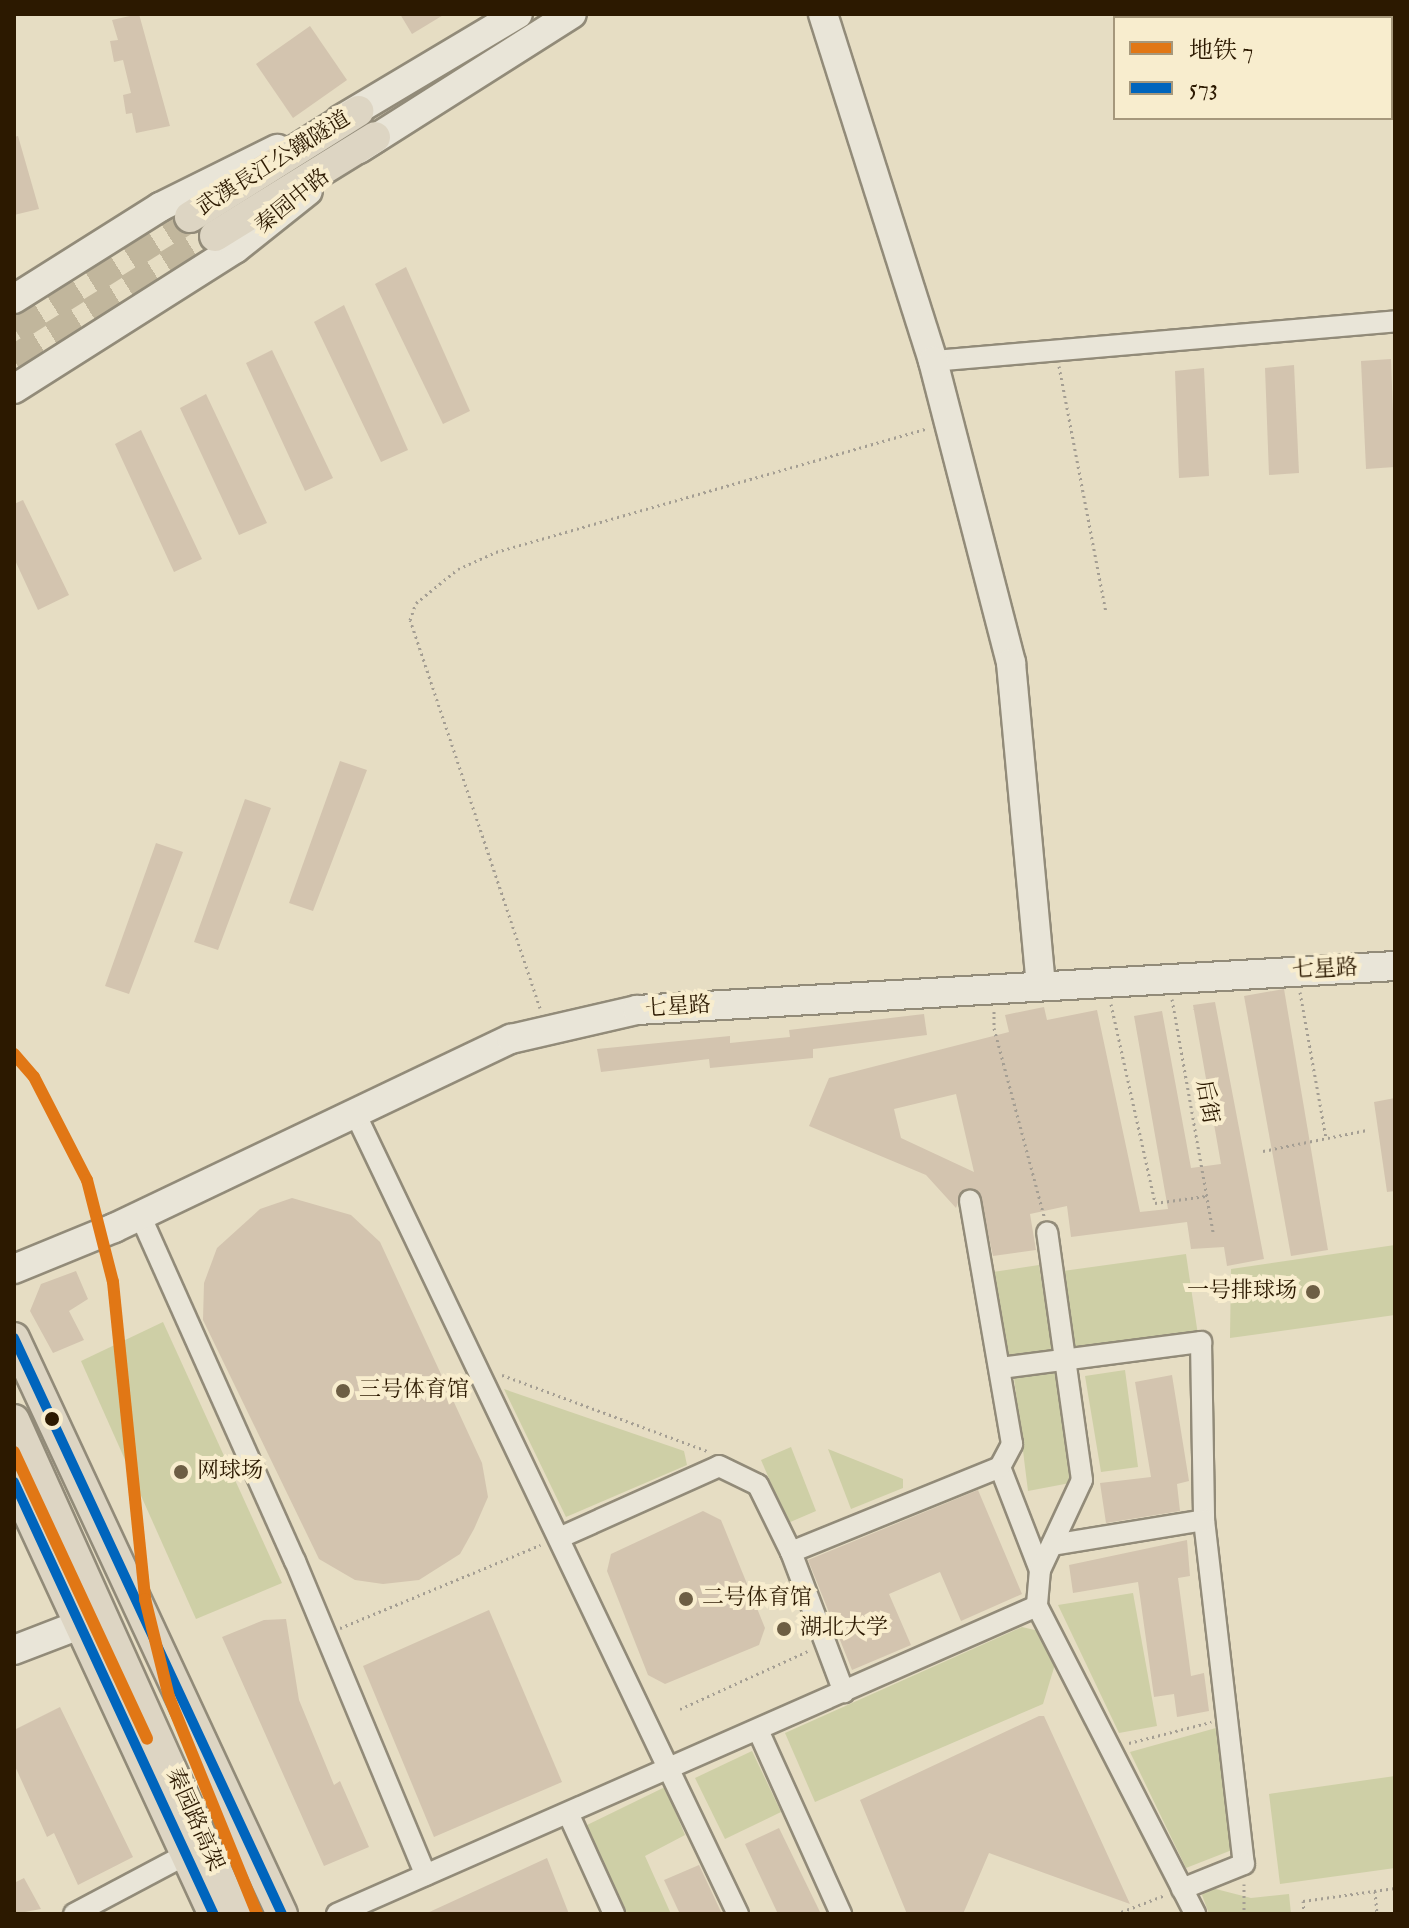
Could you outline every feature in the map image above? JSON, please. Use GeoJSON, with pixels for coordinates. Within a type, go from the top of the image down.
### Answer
{"type":"FeatureCollection","features":[{"type":"Feature","properties":{"kind":"main road","name":"武漢長江公鐵隧道"},"geometry":{"type":"LineString","coordinates":[[190,217],[358,111]]}},
{"type":"Feature","properties":{"kind":"main road","name":"武漢長江公鐵隧道"},"geometry":{"type":"LineString","coordinates":[[215,236],[375,137]]}},
{"type":"Feature","properties":{"kind":"main road"},"geometry":{"type":"LineString","coordinates":[[14,1338],[282,1914]]}},
{"type":"Feature","properties":{"kind":"main road","name":"秦园路高架"},"geometry":{"type":"LineString","coordinates":[[14,1376],[263,1914]]}},
{"type":"Feature","properties":{"kind":"main road","name":"秦园路高架"},"geometry":{"type":"LineString","coordinates":[[14,1420],[236,1914]]}},
{"type":"Feature","properties":{"kind":"main road"},"geometry":{"type":"LineString","coordinates":[[14,1482],[183,1856],[214,1914]]}},
{"type":"Feature","properties":{"kind":"street","name":"秦园中路"},"geometry":{"type":"LineString","coordinates":[[14,299],[160,207],[358,111],[518,14]]}},
{"type":"Feature","properties":{"kind":"street","name":"秦园中路"},"geometry":{"type":"LineString","coordinates":[[14,389],[235,249],[375,137],[572,14]]}},
{"type":"Feature","properties":{"kind":"street"},"geometry":{"type":"LineString","coordinates":[[823,14],[933,361],[1011,663],[1041,985]]}},
{"type":"Feature","properties":{"kind":"street"},"geometry":{"type":"LineString","coordinates":[[933,361],[1395,321]]}},
{"type":"Feature","properties":{"kind":"street","name":"七星路"},"geometry":{"type":"LineString","coordinates":[[14,1269],[140,1215],[511,1039],[637,1010],[1395,966]]}},
{"type":"Feature","properties":{"kind":"street"},"geometry":{"type":"LineString","coordinates":[[355,1113],[480,1367],[666,1771],[738,1914]]}},
{"type":"Feature","properties":{"kind":"street"},"geometry":{"type":"LineString","coordinates":[[791,1552],[1000,1467],[1012,1444],[970,1201]]}},
{"type":"Feature","properties":{"kind":"street"},"geometry":{"type":"LineString","coordinates":[[140,1215],[326,1634],[426,1875]]}},
{"type":"Feature","properties":{"kind":"street"},"geometry":{"type":"LineString","coordinates":[[1047,1232],[1082,1480],[1040,1570],[1037,1606],[1195,1914]]}},
{"type":"Feature","properties":{"kind":"street"},"geometry":{"type":"LineString","coordinates":[[1001,1368],[1201,1342],[1204,1520],[1244,1864],[1182,1889]]}},
{"type":"Feature","properties":{"kind":"street"},"geometry":{"type":"LineString","coordinates":[[559,1538],[719,1466],[758,1485],[791,1552],[844,1692]]}},
{"type":"Feature","properties":{"kind":"street"},"geometry":{"type":"LineString","coordinates":[[1000,1467],[1040,1570]]}},
{"type":"Feature","properties":{"kind":"street"},"geometry":{"type":"LineString","coordinates":[[1052,1545],[1204,1520]]}},
{"type":"Feature","properties":{"kind":"street"},"geometry":{"type":"LineString","coordinates":[[337,1914],[1037,1606]]}},
{"type":"Feature","properties":{"kind":"street"},"geometry":{"type":"LineString","coordinates":[[14,1650],[79,1625]]}},
{"type":"Feature","properties":{"kind":"street"},"geometry":{"type":"LineString","coordinates":[[758,1730],[841,1914]]}},
{"type":"Feature","properties":{"kind":"street"},"geometry":{"type":"LineString","coordinates":[[568,1813],[614,1914]]}},
{"type":"Feature","properties":{"kind":"street"},"geometry":{"type":"LineString","coordinates":[[74,1914],[183,1856]]}},
{"type":"Feature","properties":{"kind":"path"},"geometry":{"type":"LineString","coordinates":[[1056,351],[1106,612]]}},
{"type":"Feature","properties":{"kind":"path"},"geometry":{"type":"LineString","coordinates":[[548,1031],[410,620],[416,603],[458,569],[496,552],[949,422]]}},
{"type":"Feature","properties":{"kind":"path"},"geometry":{"type":"LineString","coordinates":[[1297,971],[1326,1138]]}},
{"type":"Feature","properties":{"kind":"path","name":"后街"},"geometry":{"type":"LineString","coordinates":[[1169,978],[1213,1232]]}},
{"type":"Feature","properties":{"kind":"path"},"geometry":{"type":"LineString","coordinates":[[1106,981],[1155,1203],[1206,1196]]}},
{"type":"Feature","properties":{"kind":"path"},"geometry":{"type":"LineString","coordinates":[[994,988],[994,1028],[1047,1232]]}},
{"type":"Feature","properties":{"kind":"path"},"geometry":{"type":"LineString","coordinates":[[1263,1151],[1367,1130]]}},
{"type":"Feature","properties":{"kind":"path"},"geometry":{"type":"LineString","coordinates":[[480,1367],[706,1448],[719,1466]]}},
{"type":"Feature","properties":{"kind":"path"},"geometry":{"type":"LineString","coordinates":[[326,1634],[559,1538]]}},
{"type":"Feature","properties":{"kind":"path"},"geometry":{"type":"LineString","coordinates":[[680,1709],[826,1643]]}},
{"type":"Feature","properties":{"kind":"path"},"geometry":{"type":"LineString","coordinates":[[1110,1748],[1227,1717]]}},
{"type":"Feature","properties":{"kind":"path"},"geometry":{"type":"LineString","coordinates":[[1244,1864],[1244,1914]]}},
{"type":"Feature","properties":{"kind":"path"},"geometry":{"type":"LineString","coordinates":[[1304,1914],[1303,1901],[1395,1888]]}},
{"type":"Feature","properties":{"kind":"path"},"geometry":{"type":"LineString","coordinates":[[1116,1914],[1182,1889]]}},
{"type":"Feature","properties":{"kind":"path"},"geometry":{"type":"LineString","coordinates":[[1375,1891],[1377,1914]]}},
{"type":"Feature","properties":{"kind":"green space","name":"一号排球场"},"geometry":{"type":"Polygon","coordinates":[[[1395,1245],[1395,1315],[1230,1338],[1231,1269],[1395,1245]]]}},
{"type":"Feature","properties":{"kind":"green space"},"geometry":{"type":"Polygon","coordinates":[[[1186,1254],[1198,1335],[1075,1351],[1063,1271],[1186,1254]]]}},
{"type":"Feature","properties":{"kind":"green space"},"geometry":{"type":"Polygon","coordinates":[[[1039,1265],[1053,1353],[1007,1360],[993,1272],[1039,1265]]]}},
{"type":"Feature","properties":{"kind":"green space","name":"网球场"},"geometry":{"type":"Polygon","coordinates":[[[163,1322],[282,1583],[196,1619],[81,1361],[163,1322]]]}},
{"type":"Feature","properties":{"kind":"green space"},"geometry":{"type":"Polygon","coordinates":[[[1125,1370],[1138,1467],[1101,1472],[1085,1376],[1125,1370]]]}},
{"type":"Feature","properties":{"kind":"green space"},"geometry":{"type":"Polygon","coordinates":[[[1058,1373],[1070,1483],[1028,1491],[1014,1378],[1058,1373]]]}},
{"type":"Feature","properties":{"kind":"green space"},"geometry":{"type":"Polygon","coordinates":[[[504,1389],[684,1451],[687,1465],[566,1517],[504,1389]]]}},
{"type":"Feature","properties":{"kind":"green space"},"geometry":{"type":"Polygon","coordinates":[[[791,1447],[816,1511],[788,1523],[761,1460],[791,1447]]]}},
{"type":"Feature","properties":{"kind":"green space"},"geometry":{"type":"Polygon","coordinates":[[[828,1449],[903,1479],[903,1488],[851,1509],[828,1449]]]}},
{"type":"Feature","properties":{"kind":"green space"},"geometry":{"type":"Polygon","coordinates":[[[1133,1593],[1157,1726],[1119,1733],[1058,1605],[1133,1593]]]}},
{"type":"Feature","properties":{"kind":"green space"},"geometry":{"type":"Polygon","coordinates":[[[1022,1627],[1043,1632],[1056,1661],[1043,1704],[815,1802],[785,1733],[1022,1627]]]}},
{"type":"Feature","properties":{"kind":"green space"},"geometry":{"type":"Polygon","coordinates":[[[1216,1728],[1232,1850],[1186,1868],[1130,1752],[1216,1728]]]}},
{"type":"Feature","properties":{"kind":"green space"},"geometry":{"type":"Polygon","coordinates":[[[752,1751],[781,1812],[725,1839],[695,1778],[752,1751]]]}},
{"type":"Feature","properties":{"kind":"green space"},"geometry":{"type":"Polygon","coordinates":[[[1395,1776],[1395,1868],[1280,1884],[1269,1794],[1395,1776]]]}},
{"type":"Feature","properties":{"kind":"green space"},"geometry":{"type":"Polygon","coordinates":[[[665,1787],[685,1835],[645,1856],[671,1914],[625,1914],[585,1826],[665,1787]]]}},
{"type":"Feature","properties":{"kind":"green space"},"geometry":{"type":"Polygon","coordinates":[[[1208,1887],[1251,1898],[1289,1894],[1291,1914],[1209,1914],[1202,1895],[1208,1887]]]}},
{"type":"Feature","properties":{"kind":"building"},"geometry":{"type":"Polygon","coordinates":[[[139,14],[170,126],[136,133],[132,113],[126,114],[123,95],[131,93],[123,60],[114,62],[110,41],[118,40],[112,20],[139,14]]]}},
{"type":"Feature","properties":{"kind":"building"},"geometry":{"type":"Polygon","coordinates":[[[400,14],[445,14],[412,34],[400,14]]]}},
{"type":"Feature","properties":{"kind":"building"},"geometry":{"type":"Polygon","coordinates":[[[310,26],[347,80],[293,118],[256,64],[310,26]]]}},
{"type":"Feature","properties":{"kind":"building"},"geometry":{"type":"Polygon","coordinates":[[[18,136],[39,209],[14,215],[14,137],[18,136]]]}},
{"type":"Feature","properties":{"kind":"building"},"geometry":{"type":"Polygon","coordinates":[[[406,267],[470,411],[443,424],[375,284],[406,267]]]}},
{"type":"Feature","properties":{"kind":"building"},"geometry":{"type":"Polygon","coordinates":[[[344,305],[408,450],[381,462],[314,322],[344,305]]]}},
{"type":"Feature","properties":{"kind":"building"},"geometry":{"type":"Polygon","coordinates":[[[272,350],[333,478],[305,491],[246,363],[272,350]]]}},
{"type":"Feature","properties":{"kind":"building"},"geometry":{"type":"Polygon","coordinates":[[[1391,359],[1395,467],[1366,469],[1361,361],[1391,359]]]}},
{"type":"Feature","properties":{"kind":"building"},"geometry":{"type":"Polygon","coordinates":[[[1294,365],[1299,473],[1269,475],[1265,368],[1294,365]]]}},
{"type":"Feature","properties":{"kind":"building"},"geometry":{"type":"Polygon","coordinates":[[[1204,368],[1209,476],[1179,478],[1175,371],[1204,368]]]}},
{"type":"Feature","properties":{"kind":"building"},"geometry":{"type":"Polygon","coordinates":[[[206,394],[267,523],[239,535],[180,408],[206,394]]]}},
{"type":"Feature","properties":{"kind":"building"},"geometry":{"type":"Polygon","coordinates":[[[141,430],[202,559],[174,572],[115,444],[141,430]]]}},
{"type":"Feature","properties":{"kind":"building"},"geometry":{"type":"Polygon","coordinates":[[[23,500],[69,595],[38,610],[14,558],[14,504],[23,500]]]}},
{"type":"Feature","properties":{"kind":"building"},"geometry":{"type":"Polygon","coordinates":[[[340,761],[367,770],[313,911],[289,903],[340,761]]]}},
{"type":"Feature","properties":{"kind":"building"},"geometry":{"type":"Polygon","coordinates":[[[245,799],[271,808],[218,950],[194,942],[245,799]]]}},
{"type":"Feature","properties":{"kind":"building"},"geometry":{"type":"Polygon","coordinates":[[[156,843],[183,852],[129,994],[105,986],[156,843]]]}},
{"type":"Feature","properties":{"kind":"building"},"geometry":{"type":"Polygon","coordinates":[[[1284,989],[1328,1250],[1291,1256],[1244,996],[1284,989]]]}},
{"type":"Feature","properties":{"kind":"building"},"geometry":{"type":"Polygon","coordinates":[[[1215,1002],[1264,1259],[1227,1266],[1224,1247],[1191,1249],[1187,1222],[1071,1237],[1067,1206],[1030,1214],[1036,1250],[993,1256],[979,1192],[962,1191],[956,1208],[926,1175],[809,1126],[829,1078],[1009,1032],[1005,1015],[1044,1007],[1047,1020],[1097,1010],[1140,1212],[1168,1209],[1134,1016],[1162,1011],[1191,1168],[1221,1164],[1193,1005],[1215,1002]],[[956,1094],[894,1109],[901,1138],[974,1172],[956,1094]]]}},
{"type":"Feature","properties":{"kind":"building"},"geometry":{"type":"Polygon","coordinates":[[[924,1014],[927,1035],[813,1049],[813,1058],[710,1068],[709,1059],[601,1072],[597,1049],[730,1036],[730,1043],[790,1037],[789,1030],[924,1014]]]}},
{"type":"Feature","properties":{"kind":"building"},"geometry":{"type":"Polygon","coordinates":[[[1395,1098],[1395,1191],[1387,1192],[1374,1102],[1395,1098]]]}},
{"type":"Feature","properties":{"kind":"building","name":"三号体育馆"},"geometry":{"type":"Polygon","coordinates":[[[292,1198],[351,1215],[380,1242],[482,1463],[488,1497],[474,1529],[460,1554],[419,1580],[383,1584],[355,1580],[319,1559],[203,1320],[204,1283],[217,1248],[260,1209],[292,1198]]]}},
{"type":"Feature","properties":{"kind":"building"},"geometry":{"type":"Polygon","coordinates":[[[76,1271],[88,1299],[69,1311],[84,1340],[53,1353],[30,1311],[41,1284],[76,1271]]]}},
{"type":"Feature","properties":{"kind":"building"},"geometry":{"type":"Polygon","coordinates":[[[1172,1375],[1189,1481],[1177,1484],[1180,1511],[1106,1523],[1100,1483],[1151,1477],[1135,1382],[1172,1375]]]}},
{"type":"Feature","properties":{"kind":"building"},"geometry":{"type":"Polygon","coordinates":[[[978,1490],[1022,1594],[961,1621],[940,1572],[889,1594],[911,1645],[852,1670],[808,1560],[978,1490]]]}},
{"type":"Feature","properties":{"kind":"building","name":"二号体育馆"},"geometry":{"type":"Polygon","coordinates":[[[703,1511],[721,1520],[765,1628],[759,1645],[665,1684],[648,1675],[607,1571],[611,1554],[703,1511]]]}},
{"type":"Feature","properties":{"kind":"building"},"geometry":{"type":"Polygon","coordinates":[[[1187,1540],[1190,1576],[1178,1578],[1191,1676],[1204,1673],[1209,1711],[1177,1717],[1174,1694],[1154,1697],[1138,1582],[1073,1593],[1069,1565],[1187,1540]]]}},
{"type":"Feature","properties":{"kind":"building"},"geometry":{"type":"Polygon","coordinates":[[[489,1610],[562,1782],[434,1837],[363,1666],[489,1610]]]}},
{"type":"Feature","properties":{"kind":"building"},"geometry":{"type":"Polygon","coordinates":[[[286,1619],[299,1700],[334,1785],[340,1781],[369,1847],[324,1866],[222,1637],[264,1620],[286,1619]]]}},
{"type":"Feature","properties":{"kind":"building"},"geometry":{"type":"Polygon","coordinates":[[[60,1707],[133,1857],[78,1885],[54,1833],[47,1837],[14,1764],[14,1730],[60,1707]]]}},
{"type":"Feature","properties":{"kind":"building"},"geometry":{"type":"Polygon","coordinates":[[[1044,1716],[1130,1904],[989,1853],[963,1914],[907,1914],[860,1800],[1044,1716]]]}},
{"type":"Feature","properties":{"kind":"building"},"geometry":{"type":"Polygon","coordinates":[[[779,1828],[821,1914],[778,1914],[745,1844],[779,1828]]]}},
{"type":"Feature","properties":{"kind":"building"},"geometry":{"type":"Polygon","coordinates":[[[547,1858],[569,1914],[425,1914],[547,1858]]]}},
{"type":"Feature","properties":{"kind":"building"},"geometry":{"type":"Polygon","coordinates":[[[699,1865],[722,1914],[680,1914],[664,1880],[699,1865]]]}},
{"type":"Feature","properties":{"kind":"building"},"geometry":{"type":"Polygon","coordinates":[[[24,1878],[41,1909],[14,1914],[14,1883],[24,1878]]]}},
{"type":"Feature","properties":{"kind":"tunnel"},"geometry":{"type":"LineString","coordinates":[[14,328],[190,217]]}},
{"type":"Feature","properties":{"kind":"tunnel"},"geometry":{"type":"LineString","coordinates":[[14,360],[215,236]]}},
{"type":"Feature","properties":{"kind":"metro line","name":"7"},"geometry":{"type":"LineString","coordinates":[[14,1054],[34,1077],[87,1180],[113,1282],[145,1599],[169,1697],[257,1914]]}},
{"type":"Feature","properties":{"kind":"metro line","name":"7"},"geometry":{"type":"LineString","coordinates":[[14,1452],[147,1739]]}},
{"type":"Feature","properties":{"kind":"transit line","name":"573"},"geometry":{"type":"LineString","coordinates":[[14,1338],[282,1914]]}},
{"type":"Feature","properties":{"kind":"transit line","name":"573"},"geometry":{"type":"LineString","coordinates":[[14,1482],[214,1914]]}},
{"type":"Feature","properties":{"kind":"place","name":"一号排球场"},"geometry":{"type":"Point","coordinates":[1313,1292]}},
{"type":"Feature","properties":{"kind":"place","name":"三号体育馆"},"geometry":{"type":"Point","coordinates":[343,1391]}},
{"type":"Feature","properties":{"kind":"place","name":"网球场"},"geometry":{"type":"Point","coordinates":[181,1472]}},
{"type":"Feature","properties":{"kind":"place","name":"二号体育馆"},"geometry":{"type":"Point","coordinates":[686,1599]}},
{"type":"Feature","properties":{"kind":"place","name":"湖北大学"},"geometry":{"type":"Point","coordinates":[784,1629]}}]}
